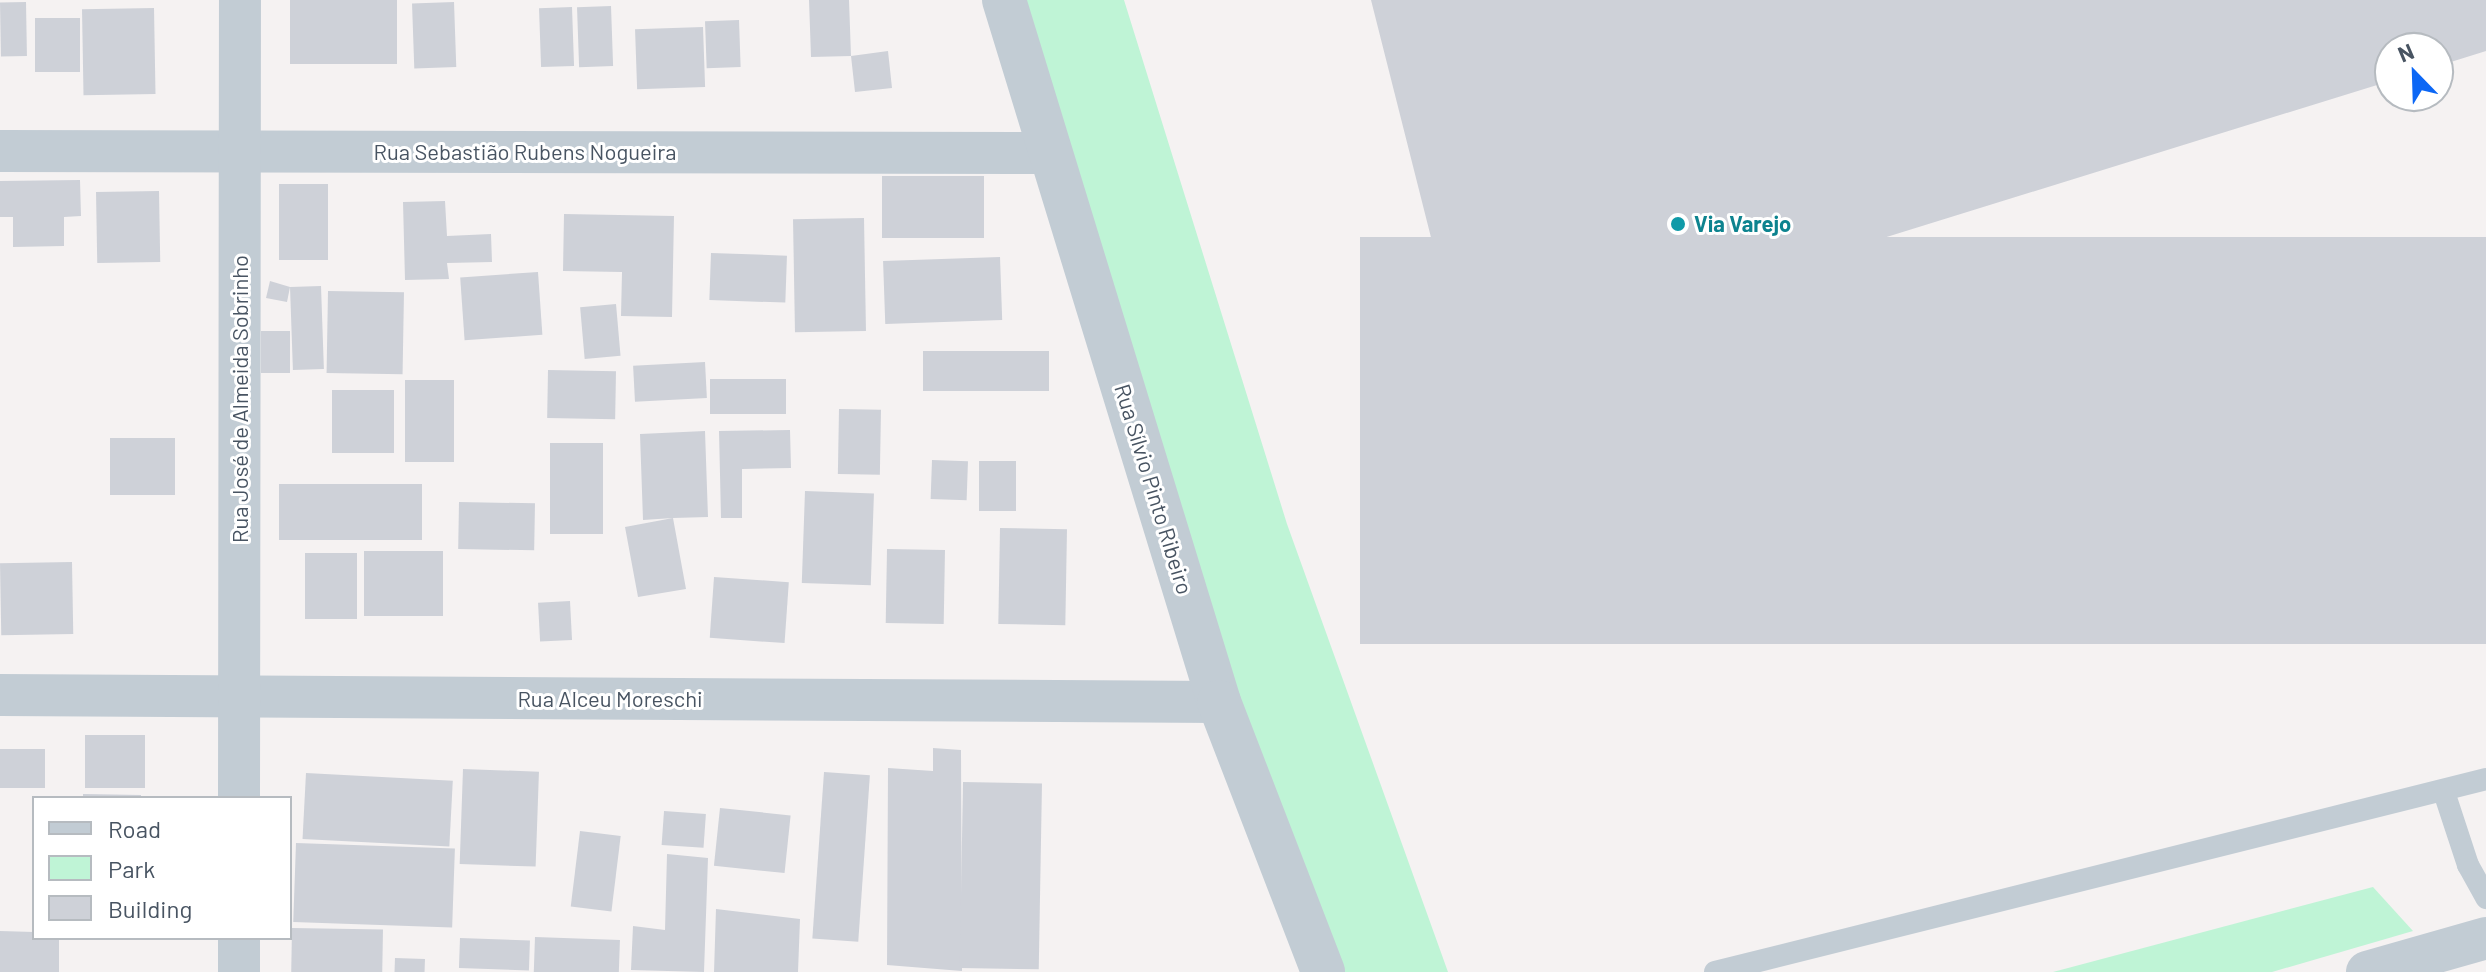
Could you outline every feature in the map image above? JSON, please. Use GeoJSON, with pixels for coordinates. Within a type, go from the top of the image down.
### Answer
{"type":"FeatureCollection","features":[{"type":"Feature","properties":{"kind":"street","name":"Rua José de Almeida Sobrinho"},"geometry":{"type":"LineString","coordinates":[[239,796],[240,0]]}},
{"type":"Feature","properties":{"kind":"street","name":"Rua Sílvio Pinto Ribeiro"},"geometry":{"type":"LineString","coordinates":[[1004,0],[1219,702],[1323,972]]}},
{"type":"Feature","properties":{"kind":"street","name":"Rua Sebastião Rubens Nogueira"},"geometry":{"type":"LineString","coordinates":[[0,151],[1051,153]]}},
{"type":"Feature","properties":{"kind":"street","name":"Rua Alceu Moreschi"},"geometry":{"type":"LineString","coordinates":[[0,695],[1219,702]]}},
{"type":"Feature","properties":{"kind":"street"},"geometry":{"type":"LineString","coordinates":[[2367,972],[2486,938]]}},
{"type":"Feature","properties":{"kind":"street"},"geometry":{"type":"LineString","coordinates":[[239,940],[239,972]]}},
{"type":"Feature","properties":{"kind":"lane"},"geometry":{"type":"LineString","coordinates":[[1715,972],[2444,792],[2486,779]]}},
{"type":"Feature","properties":{"kind":"lane"},"geometry":{"type":"LineString","coordinates":[[2444,792],[2468,865],[2486,898]]}},
{"type":"Feature","properties":{"kind":"green space"},"geometry":{"type":"Polygon","coordinates":[[[1019,0],[1124,0],[1287,524],[1448,972],[1344,972],[1239,702],[1019,0]]]}},
{"type":"Feature","properties":{"kind":"green space"},"geometry":{"type":"Polygon","coordinates":[[[2373,887],[2413,931],[2272,972],[2053,972],[2373,887]]]}},
{"type":"Feature","properties":{"kind":"building"},"geometry":{"type":"Polygon","coordinates":[[[290,0],[397,0],[397,64],[290,64],[290,0]]]}},
{"type":"Feature","properties":{"kind":"building"},"geometry":{"type":"Polygon","coordinates":[[[809,0],[849,0],[851,56],[811,57],[809,0]]]}},
{"type":"Feature","properties":{"kind":"building","name":"Via Varejo"},"geometry":{"type":"Polygon","coordinates":[[[1371,0],[2486,0],[2486,51],[2454,61],[2454,32],[2374,32],[2374,86],[1464,368],[1371,0]]]}},
{"type":"Feature","properties":{"kind":"building"},"geometry":{"type":"Polygon","coordinates":[[[0,2],[26,2],[27,56],[1,56],[0,2]]]}},
{"type":"Feature","properties":{"kind":"building"},"geometry":{"type":"Polygon","coordinates":[[[454,2],[456,67],[414,68],[412,3],[454,2]]]}},
{"type":"Feature","properties":{"kind":"building"},"geometry":{"type":"Polygon","coordinates":[[[611,6],[613,66],[579,67],[577,7],[611,6]]]}},
{"type":"Feature","properties":{"kind":"building"},"geometry":{"type":"Polygon","coordinates":[[[572,7],[574,66],[541,67],[539,8],[572,7]]]}},
{"type":"Feature","properties":{"kind":"building"},"geometry":{"type":"Polygon","coordinates":[[[154,8],[156,94],[84,95],[82,9],[154,8]]]}},
{"type":"Feature","properties":{"kind":"building"},"geometry":{"type":"Polygon","coordinates":[[[35,18],[80,18],[80,72],[35,72],[35,18]]]}},
{"type":"Feature","properties":{"kind":"building"},"geometry":{"type":"Polygon","coordinates":[[[739,20],[741,67],[707,68],[705,21],[739,20]]]}},
{"type":"Feature","properties":{"kind":"building"},"geometry":{"type":"Polygon","coordinates":[[[703,27],[705,87],[637,89],[635,29],[703,27]]]}},
{"type":"Feature","properties":{"kind":"building"},"geometry":{"type":"Polygon","coordinates":[[[888,51],[892,88],[855,92],[851,56],[888,51]]]}},
{"type":"Feature","properties":{"kind":"building"},"geometry":{"type":"Polygon","coordinates":[[[882,176],[984,176],[984,238],[882,238],[882,176]]]}},
{"type":"Feature","properties":{"kind":"building"},"geometry":{"type":"Polygon","coordinates":[[[80,180],[81,216],[64,217],[64,246],[13,247],[13,217],[0,217],[0,181],[80,180]]]}},
{"type":"Feature","properties":{"kind":"building"},"geometry":{"type":"Polygon","coordinates":[[[279,184],[328,184],[328,260],[279,260],[279,184]]]}},
{"type":"Feature","properties":{"kind":"building"},"geometry":{"type":"Polygon","coordinates":[[[159,191],[160,262],[97,263],[96,192],[159,191]]]}},
{"type":"Feature","properties":{"kind":"building"},"geometry":{"type":"Polygon","coordinates":[[[445,201],[447,236],[491,234],[492,262],[447,263],[449,279],[405,280],[403,202],[445,201]]]}},
{"type":"Feature","properties":{"kind":"building"},"geometry":{"type":"Polygon","coordinates":[[[564,214],[674,216],[672,317],[621,316],[622,272],[563,271],[564,214]]]}},
{"type":"Feature","properties":{"kind":"building"},"geometry":{"type":"Polygon","coordinates":[[[864,218],[866,331],[795,332],[793,219],[864,218]]]}},
{"type":"Feature","properties":{"kind":"building"},"geometry":{"type":"Polygon","coordinates":[[[1360,237],[2486,237],[2486,644],[1360,644],[1360,237]]]}},
{"type":"Feature","properties":{"kind":"building"},"geometry":{"type":"Polygon","coordinates":[[[711,253],[787,256],[785,303],[709,300],[711,253]]]}},
{"type":"Feature","properties":{"kind":"building"},"geometry":{"type":"Polygon","coordinates":[[[1000,257],[1002,320],[885,324],[883,261],[1000,257]]]}},
{"type":"Feature","properties":{"kind":"building"},"geometry":{"type":"Polygon","coordinates":[[[538,272],[542,335],[465,340],[460,277],[538,272]]]}},
{"type":"Feature","properties":{"kind":"building"},"geometry":{"type":"Polygon","coordinates":[[[270,281],[290,287],[287,302],[266,298],[270,281]]]}},
{"type":"Feature","properties":{"kind":"building"},"geometry":{"type":"Polygon","coordinates":[[[321,286],[324,369],[293,370],[290,287],[321,286]]]}},
{"type":"Feature","properties":{"kind":"building"},"geometry":{"type":"Polygon","coordinates":[[[328,291],[404,292],[403,374],[327,373],[328,291]]]}},
{"type":"Feature","properties":{"kind":"building"},"geometry":{"type":"Polygon","coordinates":[[[616,304],[621,356],[585,359],[580,307],[616,304]]]}},
{"type":"Feature","properties":{"kind":"building"},"geometry":{"type":"Polygon","coordinates":[[[261,331],[290,331],[290,373],[261,373],[261,331]]]}},
{"type":"Feature","properties":{"kind":"building"},"geometry":{"type":"Polygon","coordinates":[[[923,351],[1049,351],[1049,391],[923,391],[923,351]]]}},
{"type":"Feature","properties":{"kind":"building"},"geometry":{"type":"Polygon","coordinates":[[[705,362],[707,398],[635,402],[633,366],[705,362]]]}},
{"type":"Feature","properties":{"kind":"building"},"geometry":{"type":"Polygon","coordinates":[[[548,370],[616,371],[615,419],[547,418],[548,370]]]}},
{"type":"Feature","properties":{"kind":"building"},"geometry":{"type":"Polygon","coordinates":[[[710,379],[786,379],[786,414],[710,414],[710,379]]]}},
{"type":"Feature","properties":{"kind":"building"},"geometry":{"type":"Polygon","coordinates":[[[405,380],[454,380],[454,462],[405,462],[405,380]]]}},
{"type":"Feature","properties":{"kind":"building"},"geometry":{"type":"Polygon","coordinates":[[[332,390],[394,390],[394,453],[332,453],[332,390]]]}},
{"type":"Feature","properties":{"kind":"building"},"geometry":{"type":"Polygon","coordinates":[[[839,409],[881,410],[880,475],[838,474],[839,409]]]}},
{"type":"Feature","properties":{"kind":"building"},"geometry":{"type":"Polygon","coordinates":[[[790,430],[791,468],[742,469],[742,518],[721,518],[719,431],[790,430]]]}},
{"type":"Feature","properties":{"kind":"building"},"geometry":{"type":"Polygon","coordinates":[[[705,431],[708,517],[643,520],[640,434],[705,431]]]}},
{"type":"Feature","properties":{"kind":"building"},"geometry":{"type":"Polygon","coordinates":[[[110,438],[175,438],[175,495],[110,495],[110,438]]]}},
{"type":"Feature","properties":{"kind":"building"},"geometry":{"type":"Polygon","coordinates":[[[550,443],[603,443],[603,534],[550,534],[550,443]]]}},
{"type":"Feature","properties":{"kind":"building"},"geometry":{"type":"Polygon","coordinates":[[[932,460],[968,461],[967,500],[931,499],[932,460]]]}},
{"type":"Feature","properties":{"kind":"building"},"geometry":{"type":"Polygon","coordinates":[[[979,461],[1016,461],[1016,511],[979,511],[979,461]]]}},
{"type":"Feature","properties":{"kind":"building"},"geometry":{"type":"Polygon","coordinates":[[[279,484],[422,484],[422,540],[279,540],[279,484]]]}},
{"type":"Feature","properties":{"kind":"building"},"geometry":{"type":"Polygon","coordinates":[[[805,491],[874,493],[871,585],[802,583],[805,491]]]}},
{"type":"Feature","properties":{"kind":"building"},"geometry":{"type":"Polygon","coordinates":[[[459,502],[535,503],[534,550],[458,549],[459,502]]]}},
{"type":"Feature","properties":{"kind":"building"},"geometry":{"type":"Polygon","coordinates":[[[673,518],[686,589],[638,597],[625,527],[673,518]]]}},
{"type":"Feature","properties":{"kind":"building"},"geometry":{"type":"Polygon","coordinates":[[[1000,528],[1067,529],[1065,625],[998,624],[1000,528]]]}},
{"type":"Feature","properties":{"kind":"building"},"geometry":{"type":"Polygon","coordinates":[[[887,549],[945,550],[944,624],[886,623],[887,549]]]}},
{"type":"Feature","properties":{"kind":"building"},"geometry":{"type":"Polygon","coordinates":[[[364,551],[443,551],[443,616],[364,616],[364,551]]]}},
{"type":"Feature","properties":{"kind":"building"},"geometry":{"type":"Polygon","coordinates":[[[305,553],[357,553],[357,619],[305,619],[305,553]]]}},
{"type":"Feature","properties":{"kind":"building"},"geometry":{"type":"Polygon","coordinates":[[[72,562],[73,634],[1,635],[0,563],[72,562]]]}},
{"type":"Feature","properties":{"kind":"building"},"geometry":{"type":"Polygon","coordinates":[[[714,577],[789,582],[785,643],[710,638],[714,577]]]}},
{"type":"Feature","properties":{"kind":"building"},"geometry":{"type":"Polygon","coordinates":[[[570,601],[572,640],[540,642],[538,603],[570,601]]]}},
{"type":"Feature","properties":{"kind":"building"},"geometry":{"type":"Polygon","coordinates":[[[85,735],[145,735],[145,788],[85,788],[85,735]]]}},
{"type":"Feature","properties":{"kind":"building"},"geometry":{"type":"Polygon","coordinates":[[[933,748],[961,750],[962,971],[887,965],[888,768],[933,771],[933,748]]]}},
{"type":"Feature","properties":{"kind":"building"},"geometry":{"type":"Polygon","coordinates":[[[0,749],[45,749],[45,788],[0,788],[0,749]]]}},
{"type":"Feature","properties":{"kind":"building"},"geometry":{"type":"Polygon","coordinates":[[[463,769],[539,772],[536,867],[460,864],[463,769]]]}},
{"type":"Feature","properties":{"kind":"building"},"geometry":{"type":"Polygon","coordinates":[[[824,772],[870,775],[858,942],[812,939],[824,772]]]}},
{"type":"Feature","properties":{"kind":"building"},"geometry":{"type":"Polygon","coordinates":[[[306,773],[453,781],[449,847],[303,839],[306,773]]]}},
{"type":"Feature","properties":{"kind":"building"},"geometry":{"type":"Polygon","coordinates":[[[963,782],[1042,783],[1039,969],[960,968],[963,782]]]}},
{"type":"Feature","properties":{"kind":"building"},"geometry":{"type":"Polygon","coordinates":[[[83,794],[141,795],[141,796],[83,794]]]}},
{"type":"Feature","properties":{"kind":"building"},"geometry":{"type":"Polygon","coordinates":[[[720,808],[791,815],[785,873],[714,866],[720,808]]]}},
{"type":"Feature","properties":{"kind":"building"},"geometry":{"type":"Polygon","coordinates":[[[664,811],[706,814],[704,848],[662,845],[664,811]]]}},
{"type":"Feature","properties":{"kind":"building"},"geometry":{"type":"Polygon","coordinates":[[[580,831],[621,836],[611,911],[571,906],[580,831]]]}},
{"type":"Feature","properties":{"kind":"building"},"geometry":{"type":"Polygon","coordinates":[[[296,843],[455,849],[452,928],[293,922],[296,843]]]}},
{"type":"Feature","properties":{"kind":"building"},"geometry":{"type":"Polygon","coordinates":[[[667,854],[708,858],[704,972],[631,970],[633,926],[665,930],[667,854]]]}},
{"type":"Feature","properties":{"kind":"building"},"geometry":{"type":"Polygon","coordinates":[[[716,909],[800,919],[798,972],[714,972],[716,909]]]}},
{"type":"Feature","properties":{"kind":"building"},"geometry":{"type":"Polygon","coordinates":[[[292,928],[383,930],[382,972],[291,972],[292,928]]]}},
{"type":"Feature","properties":{"kind":"building"},"geometry":{"type":"Polygon","coordinates":[[[0,931],[32,932],[32,940],[59,940],[59,972],[0,972],[0,931]]]}},
{"type":"Feature","properties":{"kind":"building"},"geometry":{"type":"Polygon","coordinates":[[[535,937],[620,940],[619,972],[534,972],[535,937]]]}},
{"type":"Feature","properties":{"kind":"building"},"geometry":{"type":"Polygon","coordinates":[[[460,938],[530,940],[529,970],[459,968],[460,938]]]}},
{"type":"Feature","properties":{"kind":"building"},"geometry":{"type":"Polygon","coordinates":[[[395,958],[425,959],[425,972],[395,972],[395,958]]]}},
{"type":"Feature","properties":{"kind":"place","name":"Via Varejo"},"geometry":{"type":"Point","coordinates":[1678,224]}}]}
